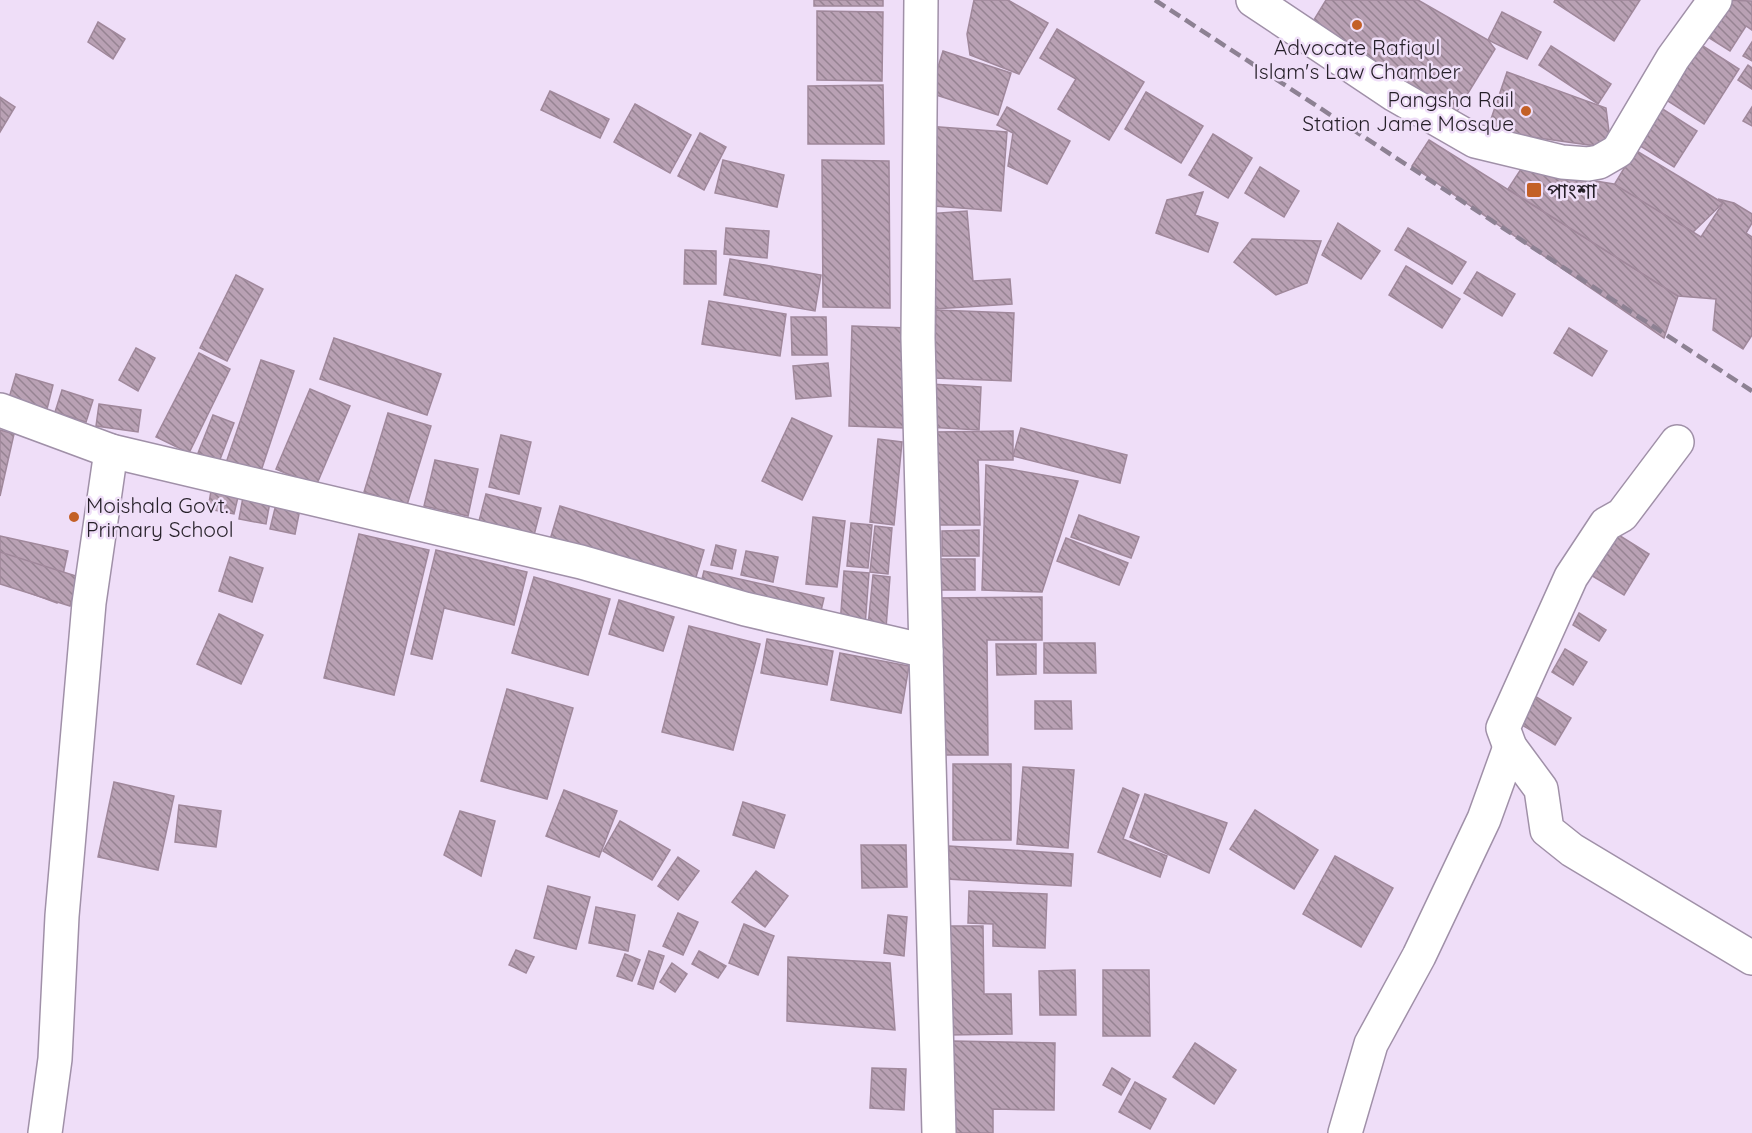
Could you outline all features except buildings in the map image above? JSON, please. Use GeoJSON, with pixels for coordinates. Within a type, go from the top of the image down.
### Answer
{"type":"FeatureCollection","features":[{"type":"Feature","properties":{"kind":"street"},"geometry":{"type":"LineString","coordinates":[[921,0],[918,338],[939,1133]]}},
{"type":"Feature","properties":{"kind":"street"},"geometry":{"type":"LineString","coordinates":[[1253,0],[1395,95],[1475,141],[1562,162],[1588,164],[1599,162],[1618,151],[1673,58],[1715,0]]}},
{"type":"Feature","properties":{"kind":"street"},"geometry":{"type":"LineString","coordinates":[[0,410],[111,451],[581,562],[745,609],[926,651]]}},
{"type":"Feature","properties":{"kind":"street"},"geometry":{"type":"LineString","coordinates":[[1677,442],[1622,515],[1606,524],[1571,577],[1503,728],[1510,747],[1541,789],[1547,830],[1572,850],[1752,958]]}},
{"type":"Feature","properties":{"kind":"street"},"geometry":{"type":"LineString","coordinates":[[45,1133],[55,1059],[62,916],[89,603],[111,451]]}},
{"type":"Feature","properties":{"kind":"street"},"geometry":{"type":"LineString","coordinates":[[1345,1133],[1371,1044],[1419,956],[1484,819],[1510,747]]}},
{"type":"Feature","properties":{"kind":"railway"},"geometry":{"type":"LineString","coordinates":[[1155,0],[1752,391]]}},
{"type":"Feature","properties":{"kind":"place","name":"Advocate Rafiqul Islam's Law Chamber"},"geometry":{"type":"Point","coordinates":[1357,25]}},
{"type":"Feature","properties":{"kind":"place","name":"Pangsha Rail Station Jame Mosque"},"geometry":{"type":"Point","coordinates":[1526,111]}},
{"type":"Feature","properties":{"kind":"place","name":"পাংশা"},"geometry":{"type":"Point","coordinates":[1534,190]}},
{"type":"Feature","properties":{"kind":"place","name":"Moishala Govt. Primary School"},"geometry":{"type":"Point","coordinates":[74,517]}}]}
